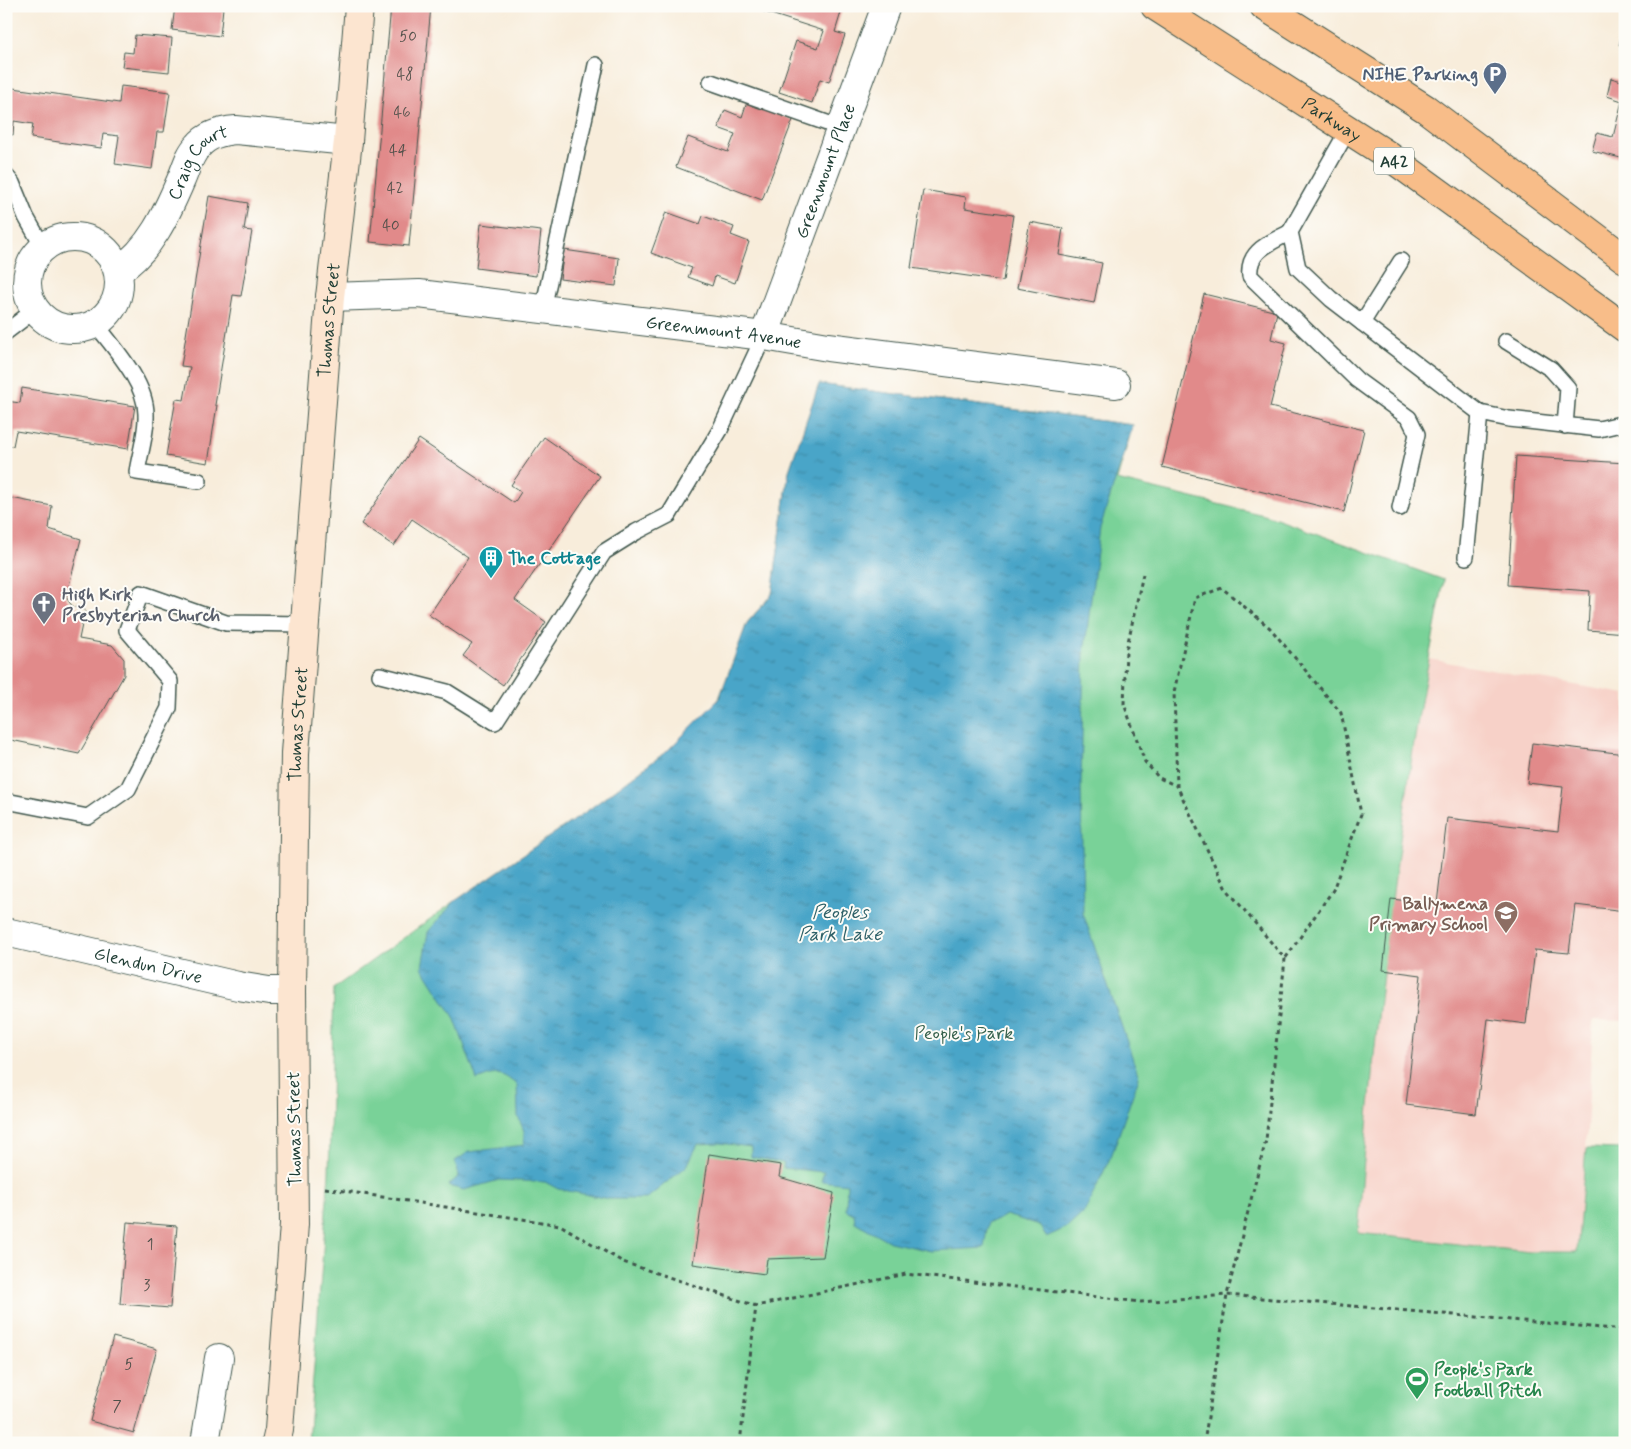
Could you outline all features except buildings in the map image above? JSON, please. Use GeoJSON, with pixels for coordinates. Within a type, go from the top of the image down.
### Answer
{"type":"FeatureCollection","features":[{"type":"Feature","properties":{"kind":"main road","name":"Parkway"},"geometry":{"type":"LineString","coordinates":[[1155,6],[1386,154],[1625,328]]}},
{"type":"Feature","properties":{"kind":"main road"},"geometry":{"type":"LineString","coordinates":[[1264,6],[1426,109],[1625,259]]}},
{"type":"Feature","properties":{"kind":"street","name":"Thomas Street"},"geometry":{"type":"LineString","coordinates":[[276,1443],[279,1430],[294,1224],[292,991],[295,753],[330,297],[348,141],[359,6]]}},
{"type":"Feature","properties":{"kind":"street","name":"Greenmount Place"},"geometry":{"type":"LineString","coordinates":[[764,336],[886,6]]}},
{"type":"Feature","properties":{"kind":"street","name":"Craig Court"},"geometry":{"type":"LineString","coordinates":[[118,272],[136,259],[150,241],[193,152],[209,137],[221,132],[236,130],[348,141]]}},
{"type":"Feature","properties":{"kind":"street"},"geometry":{"type":"LineString","coordinates":[[72,236],[88,239],[101,246],[111,258],[118,272],[119,287],[115,302],[107,314],[95,324],[81,328],[66,328],[52,324],[39,315],[31,302],[27,288],[27,273],[33,258],[43,247],[57,239],[72,236]]}},
{"type":"Feature","properties":{"kind":"street","name":"Greenmount Avenue"},"geometry":{"type":"LineString","coordinates":[[330,297],[419,294],[764,336],[828,347],[1116,384]]}},
{"type":"Feature","properties":{"kind":"street","name":"Glendun Drive"},"geometry":{"type":"LineString","coordinates":[[6,932],[238,986],[269,991],[292,991]]}},
{"type":"Feature","properties":{"kind":"street"},"geometry":{"type":"LineString","coordinates":[[205,1443],[219,1358]]}},
{"type":"Feature","properties":{"kind":"lane"},"geometry":{"type":"LineString","coordinates":[[543,309],[596,65]]}},
{"type":"Feature","properties":{"kind":"lane"},"geometry":{"type":"LineString","coordinates":[[712,82],[841,128]]}},
{"type":"Feature","properties":{"kind":"lane"},"geometry":{"type":"LineString","coordinates":[[1348,130],[1290,232],[1258,250],[1249,266],[1250,276],[1357,380],[1409,418],[1417,434],[1400,508]]}},
{"type":"Feature","properties":{"kind":"lane"},"geometry":{"type":"LineString","coordinates":[[6,176],[12,183],[26,217],[43,247]]}},
{"type":"Feature","properties":{"kind":"lane"},"geometry":{"type":"LineString","coordinates":[[1290,232],[1298,268],[1331,300],[1480,413],[1565,426],[1599,429],[1625,422]]}},
{"type":"Feature","properties":{"kind":"lane"},"geometry":{"type":"LineString","coordinates":[[1362,323],[1401,261]]}},
{"type":"Feature","properties":{"kind":"lane"},"geometry":{"type":"LineString","coordinates":[[6,332],[36,309]]}},
{"type":"Feature","properties":{"kind":"lane"},"geometry":{"type":"LineString","coordinates":[[95,324],[131,371],[144,400],[146,414],[137,472],[199,481]]}},
{"type":"Feature","properties":{"kind":"lane"},"geometry":{"type":"LineString","coordinates":[[380,675],[447,692],[495,722],[604,552],[636,532],[669,515],[720,430],[764,336]]}},
{"type":"Feature","properties":{"kind":"lane"},"geometry":{"type":"LineString","coordinates":[[1506,341],[1551,369],[1568,388],[1565,426]]}},
{"type":"Feature","properties":{"kind":"lane"},"geometry":{"type":"LineString","coordinates":[[1466,557],[1480,413]]}},
{"type":"Feature","properties":{"kind":"lane"},"geometry":{"type":"LineString","coordinates":[[6,801],[88,817],[128,789],[169,708],[170,681],[127,630],[141,593],[226,623],[306,624]]}},
{"type":"Feature","properties":{"kind":"path"},"geometry":{"type":"LineString","coordinates":[[1143,574],[1126,651],[1124,704],[1145,762],[1159,778],[1177,786]]}},
{"type":"Feature","properties":{"kind":"path"},"geometry":{"type":"LineString","coordinates":[[1204,1443],[1227,1295],[1266,1140],[1286,960],[1333,890],[1361,814],[1341,713],[1270,628],[1222,588],[1195,598],[1174,692],[1177,786],[1225,887],[1286,960]]}},
{"type":"Feature","properties":{"kind":"path"},"geometry":{"type":"LineString","coordinates":[[295,1183],[560,1225],[623,1262],[756,1306],[906,1274],[1141,1302],[1227,1295],[1625,1330]]}},
{"type":"Feature","properties":{"kind":"path"},"geometry":{"type":"LineString","coordinates":[[740,1443],[756,1306]]}},
{"type":"Feature","properties":{"kind":"shaded area","name":"Ballymena Primary School"},"geometry":{"type":"Polygon","coordinates":[[[1429,659],[1625,694],[1625,1021],[1593,1020],[1578,1252],[1530,1252],[1358,1233],[1369,1097],[1391,899],[1410,768],[1429,659]]]}},
{"type":"Feature","properties":{"kind":"green space","name":"People's Park"},"geometry":{"type":"Polygon","coordinates":[[[819,384],[1133,425],[1117,480],[1268,516],[1444,580],[1417,723],[1394,886],[1374,1059],[1358,1233],[1530,1252],[1577,1252],[1586,1148],[1625,1149],[1625,1443],[308,1443],[329,1173],[334,988],[455,901],[587,811],[667,751],[719,699],[747,623],[772,594],[789,471],[819,384]]]}},
{"type":"Feature","properties":{"kind":"water","name":"Peoples Park Lake"},"geometry":{"type":"Polygon","coordinates":[[[819,384],[1133,425],[1100,528],[1084,654],[1081,782],[1083,913],[1139,1077],[1112,1154],[1085,1211],[1068,1227],[1046,1237],[1039,1225],[1006,1215],[996,1221],[988,1222],[984,1248],[931,1251],[890,1242],[855,1222],[854,1214],[846,1210],[847,1184],[821,1181],[824,1172],[783,1168],[784,1163],[751,1157],[751,1147],[719,1143],[698,1144],[687,1166],[646,1199],[609,1199],[558,1189],[545,1182],[499,1180],[464,1190],[448,1186],[459,1176],[455,1161],[469,1152],[524,1145],[524,1131],[518,1117],[517,1085],[498,1074],[489,1075],[477,1080],[454,1017],[422,967],[428,932],[455,901],[587,811],[667,751],[719,699],[747,623],[772,594],[789,471],[819,384]]]}},
{"type":"Feature","properties":{"kind":"place","name":"NIHE Parking"},"geometry":{"type":"Point","coordinates":[1495,95]}},
{"type":"Feature","properties":{"kind":"place","name":"The Cottage"},"geometry":{"type":"Point","coordinates":[491,579]}},
{"type":"Feature","properties":{"kind":"place","name":"High Kirk Presbyterian Church"},"geometry":{"type":"Point","coordinates":[44,625]}},
{"type":"Feature","properties":{"kind":"place","name":"Ballymena Primary School"},"geometry":{"type":"Point","coordinates":[1506,934]}},
{"type":"Feature","properties":{"kind":"place","name":"People's Park Football Pitch"},"geometry":{"type":"Point","coordinates":[1417,1400]}}]}
